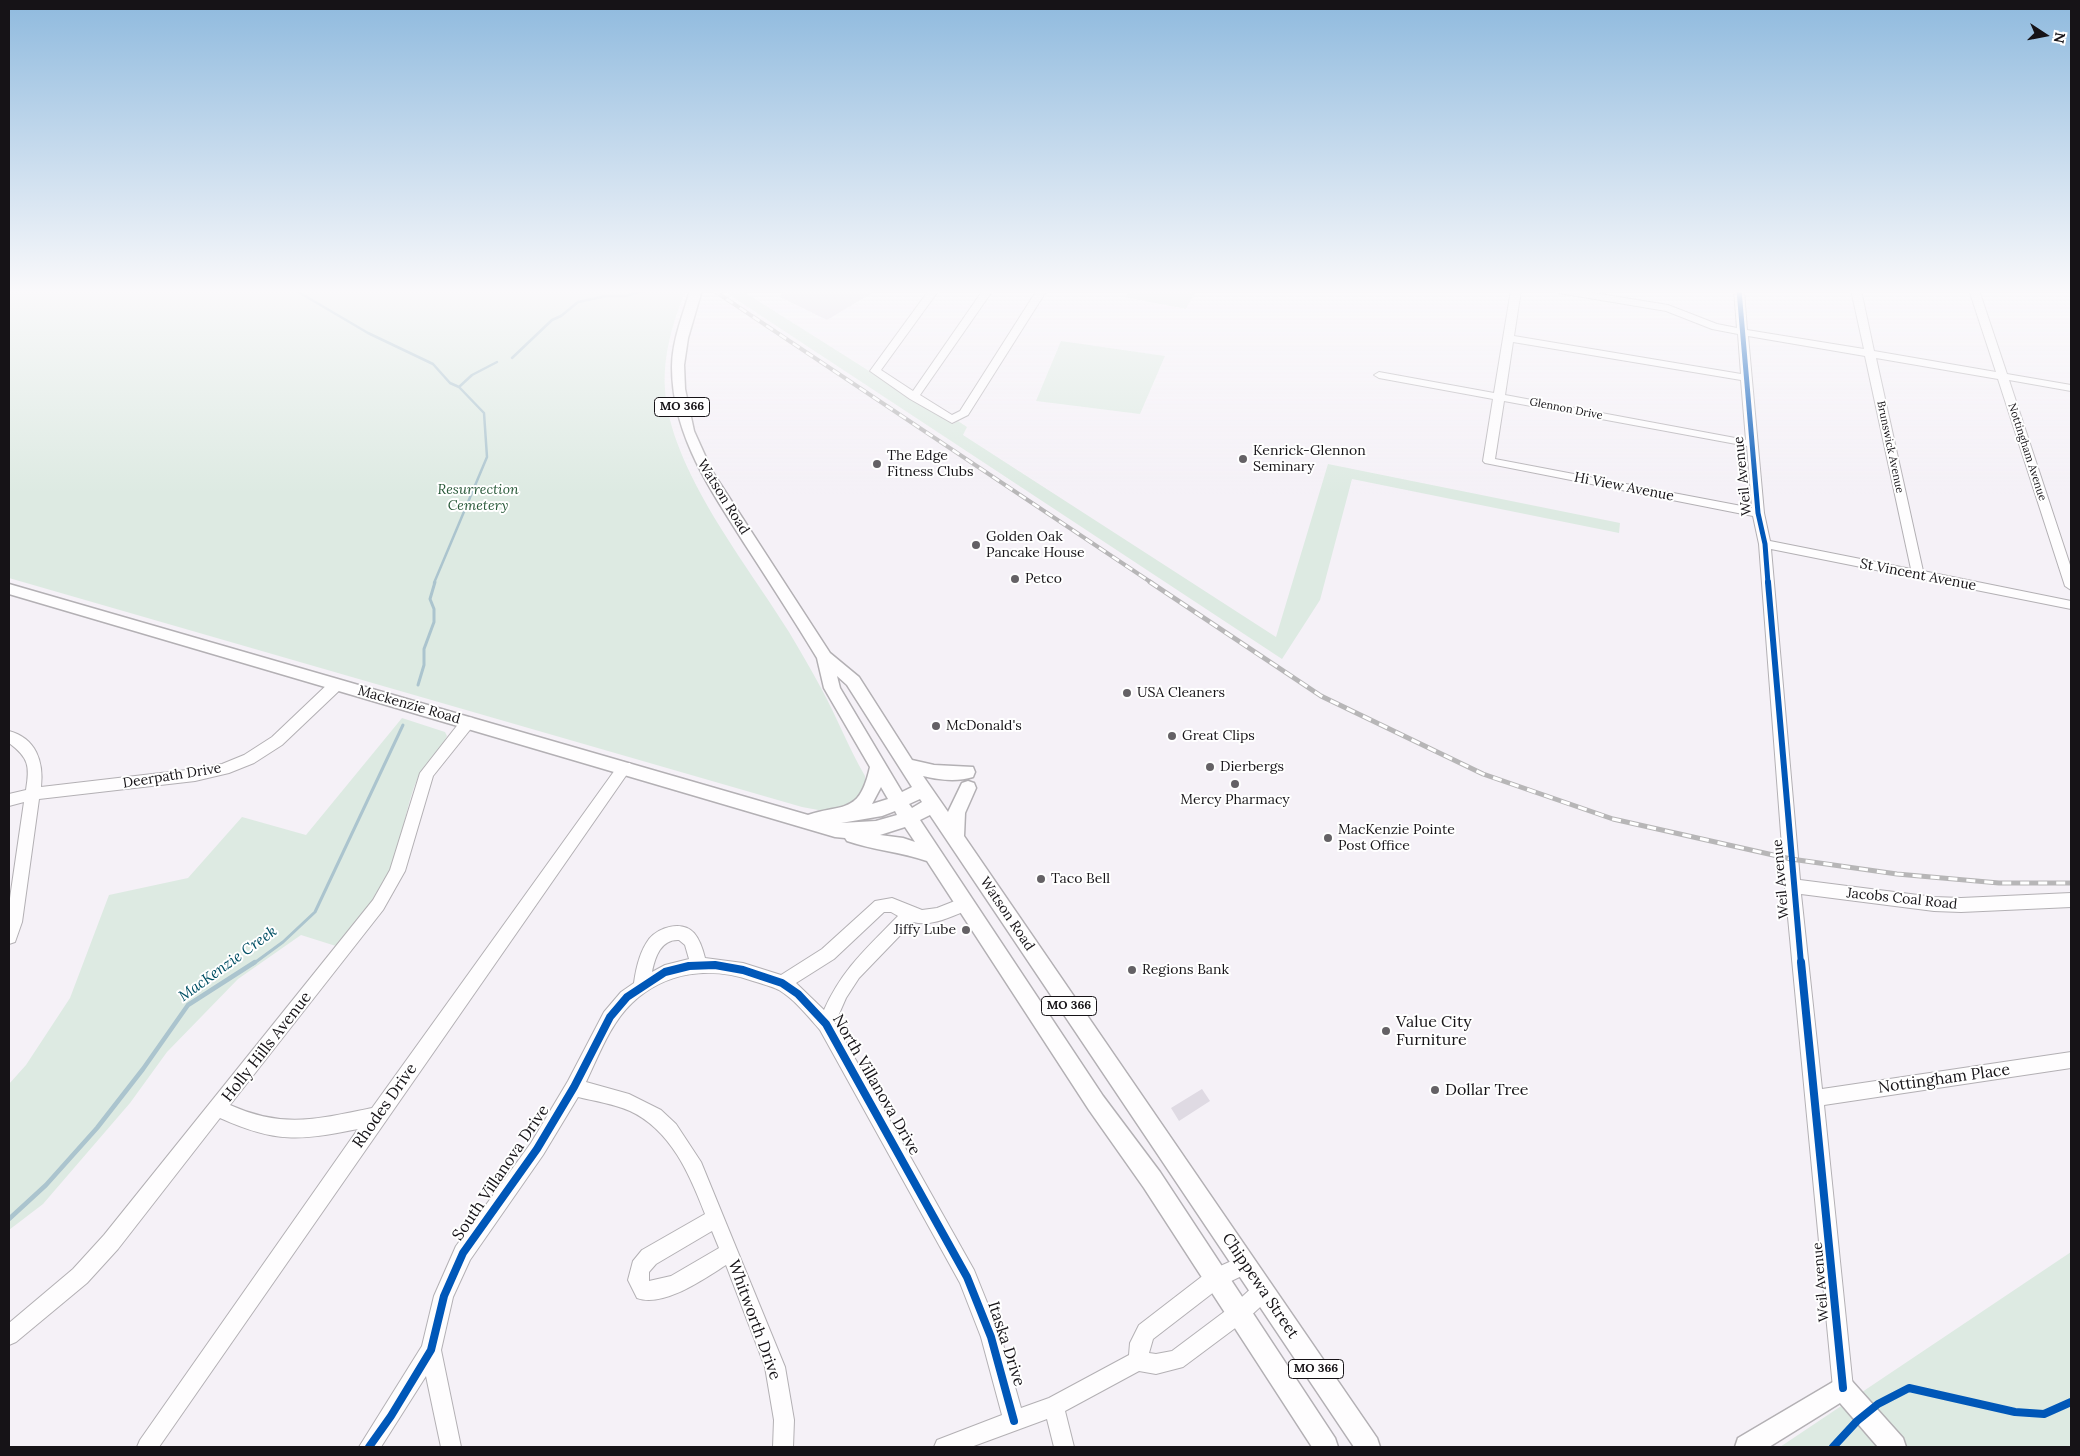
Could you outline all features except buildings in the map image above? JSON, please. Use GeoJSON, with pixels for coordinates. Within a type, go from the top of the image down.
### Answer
{"type":"FeatureCollection","features":[{"type":"Feature","properties":{"kind":"main road","name":"Watson Road"},"geometry":{"type":"LineString","coordinates":[[679,358],[680,396],[688,431],[705,471],[825,657],[852,681],[933,805],[1184,1175]]}},
{"type":"Feature","properties":{"kind":"main road","name":"Mackenzie Road"},"geometry":{"type":"LineString","coordinates":[[9,589],[626,767],[835,830],[872,830],[910,817],[933,805]]}},
{"type":"Feature","properties":{"kind":"main road","name":"Watson Road"},"geometry":{"type":"LineString","coordinates":[[825,657],[832,688],[899,803],[910,817],[1096,1103],[1152,1180],[1216,1278]]}},
{"type":"Feature","properties":{"kind":"main road"},"geometry":{"type":"LineString","coordinates":[[908,765],[967,780],[956,813],[954,836]]}},
{"type":"Feature","properties":{"kind":"main road"},"geometry":{"type":"LineString","coordinates":[[851,814],[862,805],[872,792],[878,767]]}},
{"type":"Feature","properties":{"kind":"main road","name":"Mackenzie Road"},"geometry":{"type":"LineString","coordinates":[[809,822],[882,809],[899,803],[923,790]]}},
{"type":"Feature","properties":{"kind":"main road"},"geometry":{"type":"LineString","coordinates":[[835,830],[868,841],[903,845],[934,856]]}},
{"type":"Feature","properties":{"kind":"main road","name":"Chippewa Street"},"geometry":{"type":"LineString","coordinates":[[1184,1175],[1368,1447]]}},
{"type":"Feature","properties":{"kind":"main road","name":"MO 366"},"geometry":{"type":"LineString","coordinates":[[1216,1278],[1326,1447]]}},
{"type":"Feature","properties":{"kind":"main road"},"geometry":{"type":"LineString","coordinates":[[1747,1447],[1843,1388],[1894,1447]]}},
{"type":"Feature","properties":{"kind":"street"},"geometry":{"type":"LineString","coordinates":[[885,358],[875,371],[952,420],[964,413],[999,358]]}},
{"type":"Feature","properties":{"kind":"street"},"geometry":{"type":"LineString","coordinates":[[914,397],[941,358]]}},
{"type":"Feature","properties":{"kind":"street"},"geometry":{"type":"LineString","coordinates":[[1499,397],[1504,358]]}},
{"type":"Feature","properties":{"kind":"street"},"geometry":{"type":"LineString","coordinates":[[1627,358],[1747,378]]}},
{"type":"Feature","properties":{"kind":"street","name":"Weil Avenue"},"geometry":{"type":"LineString","coordinates":[[1745,358],[1758,513],[1765,544],[1794,886],[1843,1388]]}},
{"type":"Feature","properties":{"kind":"street","name":"Brunswick Avenue"},"geometry":{"type":"LineString","coordinates":[[1871,358],[1918,575]]}},
{"type":"Feature","properties":{"kind":"street"},"geometry":{"type":"LineString","coordinates":[[1897,358],[2071,388]]}},
{"type":"Feature","properties":{"kind":"street","name":"Nottingham Avenue"},"geometry":{"type":"LineString","coordinates":[[1996,358],[2071,586]]}},
{"type":"Feature","properties":{"kind":"street","name":"Glennon Drive"},"geometry":{"type":"LineString","coordinates":[[1379,376],[1752,444]]}},
{"type":"Feature","properties":{"kind":"street","name":"Hi View Avenue"},"geometry":{"type":"LineString","coordinates":[[1499,397],[1489,461],[1758,513]]}},
{"type":"Feature","properties":{"kind":"street","name":"St Vincent Avenue"},"geometry":{"type":"LineString","coordinates":[[1765,544],[2071,605]]}},
{"type":"Feature","properties":{"kind":"street","name":"Deerpath Drive"},"geometry":{"type":"LineString","coordinates":[[9,800],[34,794],[195,775],[224,769],[249,758],[277,741],[337,684]]}},
{"type":"Feature","properties":{"kind":"street","name":"Holly Hills Avenue"},"geometry":{"type":"LineString","coordinates":[[9,1335],[80,1276],[111,1242],[378,905],[397,871],[414,819],[420,790],[427,773],[468,722]]}},
{"type":"Feature","properties":{"kind":"street"},"geometry":{"type":"LineString","coordinates":[[9,736],[29,751],[36,770],[14,922],[9,937]]}},
{"type":"Feature","properties":{"kind":"street","name":"Rhodes Drive"},"geometry":{"type":"LineString","coordinates":[[147,1447],[377,1116],[626,767]]}},
{"type":"Feature","properties":{"kind":"street","name":"Jacobs Coal Road"},"geometry":{"type":"LineString","coordinates":[[1794,886],[1934,904],[1969,905],[2071,900]]}},
{"type":"Feature","properties":{"kind":"street"},"geometry":{"type":"LineString","coordinates":[[782,983],[828,954],[880,906],[892,905],[910,914],[922,917],[938,915],[966,904]]}},
{"type":"Feature","properties":{"kind":"street"},"geometry":{"type":"LineString","coordinates":[[826,1024],[840,993],[852,973],[910,914]]}},
{"type":"Feature","properties":{"kind":"street"},"geometry":{"type":"LineString","coordinates":[[642,986],[643,975],[652,948],[663,936],[682,934],[687,937],[700,966]]}},
{"type":"Feature","properties":{"kind":"street","name":"North Villanova Drive"},"geometry":{"type":"LineString","coordinates":[[595,1044],[610,1017],[627,996],[665,972],[715,965],[743,970],[782,983],[798,994],[826,1024],[967,1277]]}},
{"type":"Feature","properties":{"kind":"street","name":"South Villanova Drive"},"geometry":{"type":"LineString","coordinates":[[369,1447],[391,1416],[431,1350],[444,1296],[463,1253],[536,1149],[574,1087],[595,1044]]}},
{"type":"Feature","properties":{"kind":"street","name":"Nottingham Place"},"geometry":{"type":"LineString","coordinates":[[1816,1098],[2071,1060]]}},
{"type":"Feature","properties":{"kind":"street"},"geometry":{"type":"LineString","coordinates":[[574,1087],[638,1106],[668,1128],[693,1162],[715,1218],[649,1257],[640,1268],[638,1280],[644,1290],[654,1292],[667,1288],[730,1252]]}},
{"type":"Feature","properties":{"kind":"street"},"geometry":{"type":"LineString","coordinates":[[218,1109],[246,1121],[275,1129],[300,1130],[377,1116]]}},
{"type":"Feature","properties":{"kind":"street","name":"Whitworth Drive"},"geometry":{"type":"LineString","coordinates":[[715,1218],[775,1367],[784,1420],[783,1447]]}},
{"type":"Feature","properties":{"kind":"street"},"geometry":{"type":"LineString","coordinates":[[1138,1361],[1140,1344],[1146,1332],[1216,1278],[1245,1264]]}},
{"type":"Feature","properties":{"kind":"street","name":"Itaska Drive"},"geometry":{"type":"LineString","coordinates":[[967,1277],[992,1336],[1014,1422]]}},
{"type":"Feature","properties":{"kind":"street"},"geometry":{"type":"LineString","coordinates":[[944,1447],[1054,1406],[1138,1361],[1156,1364],[1176,1360],[1239,1313],[1263,1291]]}},
{"type":"Feature","properties":{"kind":"street"},"geometry":{"type":"LineString","coordinates":[[431,1350],[450,1447]]}},
{"type":"Feature","properties":{"kind":"street"},"geometry":{"type":"LineString","coordinates":[[1054,1406],[1064,1447]]}},
{"type":"Feature","properties":{"kind":"green space","name":"Resurrection Cemetery"},"geometry":{"type":"Polygon","coordinates":[[[9,358],[666,358],[665,389],[670,420],[695,484],[733,547],[789,632],[817,681],[865,776],[865,786],[852,806],[824,811],[802,807],[9,578],[9,358]]]}},
{"type":"Feature","properties":{"kind":"green space"},"geometry":{"type":"Polygon","coordinates":[[[825,358],[848,358],[953,424],[958,421],[967,427],[963,435],[1276,637],[1328,464],[1620,523],[1619,533],[1352,479],[1320,600],[1282,659],[825,358]]]}},
{"type":"Feature","properties":{"kind":"green space"},"geometry":{"type":"Polygon","coordinates":[[[1054,358],[1164,358],[1140,414],[1036,401],[1054,358]]]}},
{"type":"Feature","properties":{"kind":"green space"},"geometry":{"type":"Polygon","coordinates":[[[402,718],[445,732],[447,736],[418,777],[394,859],[385,880],[367,910],[339,947],[301,935],[238,979],[167,1052],[130,1103],[43,1204],[9,1230],[9,1084],[26,1065],[70,998],[109,895],[188,878],[242,817],[306,835],[402,718]]]}},
{"type":"Feature","properties":{"kind":"green space"},"geometry":{"type":"Polygon","coordinates":[[[2071,1252],[2071,1447],[1780,1447],[2071,1252]]]}},
{"type":"Feature","properties":{"kind":"waterway","name":"MacKenzie Creek"},"geometry":{"type":"LineString","coordinates":[[420,358],[433,364],[450,383],[459,387]]}},
{"type":"Feature","properties":{"kind":"waterway"},"geometry":{"type":"LineString","coordinates":[[459,387],[472,375],[497,362]]}},
{"type":"Feature","properties":{"kind":"waterway"},"geometry":{"type":"LineString","coordinates":[[434,583],[487,457],[484,413],[459,387]]}},
{"type":"Feature","properties":{"kind":"waterway"},"geometry":{"type":"LineString","coordinates":[[418,685],[424,665],[424,649],[434,622],[434,609],[430,599],[435,582]]}},
{"type":"Feature","properties":{"kind":"waterway","name":"MacKenzie Creek"},"geometry":{"type":"LineString","coordinates":[[253,964],[283,942],[315,912],[403,725]]}},
{"type":"Feature","properties":{"kind":"waterway","name":"MacKenzie Creek"},"geometry":{"type":"LineString","coordinates":[[9,1219],[46,1185],[97,1128],[143,1069],[188,1005],[255,962]]}},
{"type":"Feature","properties":{"kind":"railway"},"geometry":{"type":"LineString","coordinates":[[815,358],[1152,583]]}},
{"type":"Feature","properties":{"kind":"railway"},"geometry":{"type":"LineString","coordinates":[[1150,582],[1321,696],[1483,774],[1613,819],[1791,859],[1897,874],[1999,883],[2071,883]]}},
{"type":"Feature","properties":{"kind":"cycle path"},"geometry":{"type":"LineString","coordinates":[[1745,358],[1758,513],[1765,544],[1793,886],[1843,1388]]}},
{"type":"Feature","properties":{"kind":"cycle path"},"geometry":{"type":"LineString","coordinates":[[369,1447],[391,1416],[431,1350],[444,1296],[463,1253],[537,1149],[574,1087],[610,1017],[627,997],[665,972],[689,966],[715,965],[743,970],[782,983],[798,994],[826,1024],[967,1277],[991,1337],[1014,1421]]}},
{"type":"Feature","properties":{"kind":"cycle path"},"geometry":{"type":"LineString","coordinates":[[1833,1447],[1857,1421],[1878,1404],[1899,1391],[1909,1388],[2015,1412],[2044,1414],[2071,1402]]}},
{"type":"Feature","properties":{"kind":"place","name":"Kenrick-Glennon Seminary"},"geometry":{"type":"Point","coordinates":[1243,459]}},
{"type":"Feature","properties":{"kind":"place","name":"The Edge Fitness Clubs"},"geometry":{"type":"Point","coordinates":[877,464]}},
{"type":"Feature","properties":{"kind":"place","name":"Golden Oak Pancake House"},"geometry":{"type":"Point","coordinates":[976,545]}},
{"type":"Feature","properties":{"kind":"place","name":"Petco"},"geometry":{"type":"Point","coordinates":[1015,579]}},
{"type":"Feature","properties":{"kind":"place","name":"USA Cleaners"},"geometry":{"type":"Point","coordinates":[1127,693]}},
{"type":"Feature","properties":{"kind":"place","name":"McDonald's"},"geometry":{"type":"Point","coordinates":[936,726]}},
{"type":"Feature","properties":{"kind":"place","name":"Great Clips"},"geometry":{"type":"Point","coordinates":[1172,736]}},
{"type":"Feature","properties":{"kind":"place","name":"Dierbergs"},"geometry":{"type":"Point","coordinates":[1210,767]}},
{"type":"Feature","properties":{"kind":"place","name":"Mercy Pharmacy"},"geometry":{"type":"Point","coordinates":[1235,784]}},
{"type":"Feature","properties":{"kind":"place","name":"MacKenzie Pointe Post Office"},"geometry":{"type":"Point","coordinates":[1328,838]}},
{"type":"Feature","properties":{"kind":"place","name":"Taco Bell"},"geometry":{"type":"Point","coordinates":[1041,879]}},
{"type":"Feature","properties":{"kind":"place","name":"Jiffy Lube"},"geometry":{"type":"Point","coordinates":[966,930]}},
{"type":"Feature","properties":{"kind":"place","name":"Regions Bank"},"geometry":{"type":"Point","coordinates":[1132,970]}},
{"type":"Feature","properties":{"kind":"place","name":"Value City Furniture"},"geometry":{"type":"Point","coordinates":[1386,1031]}},
{"type":"Feature","properties":{"kind":"place","name":"Dollar Tree"},"geometry":{"type":"Point","coordinates":[1435,1090]}}]}
